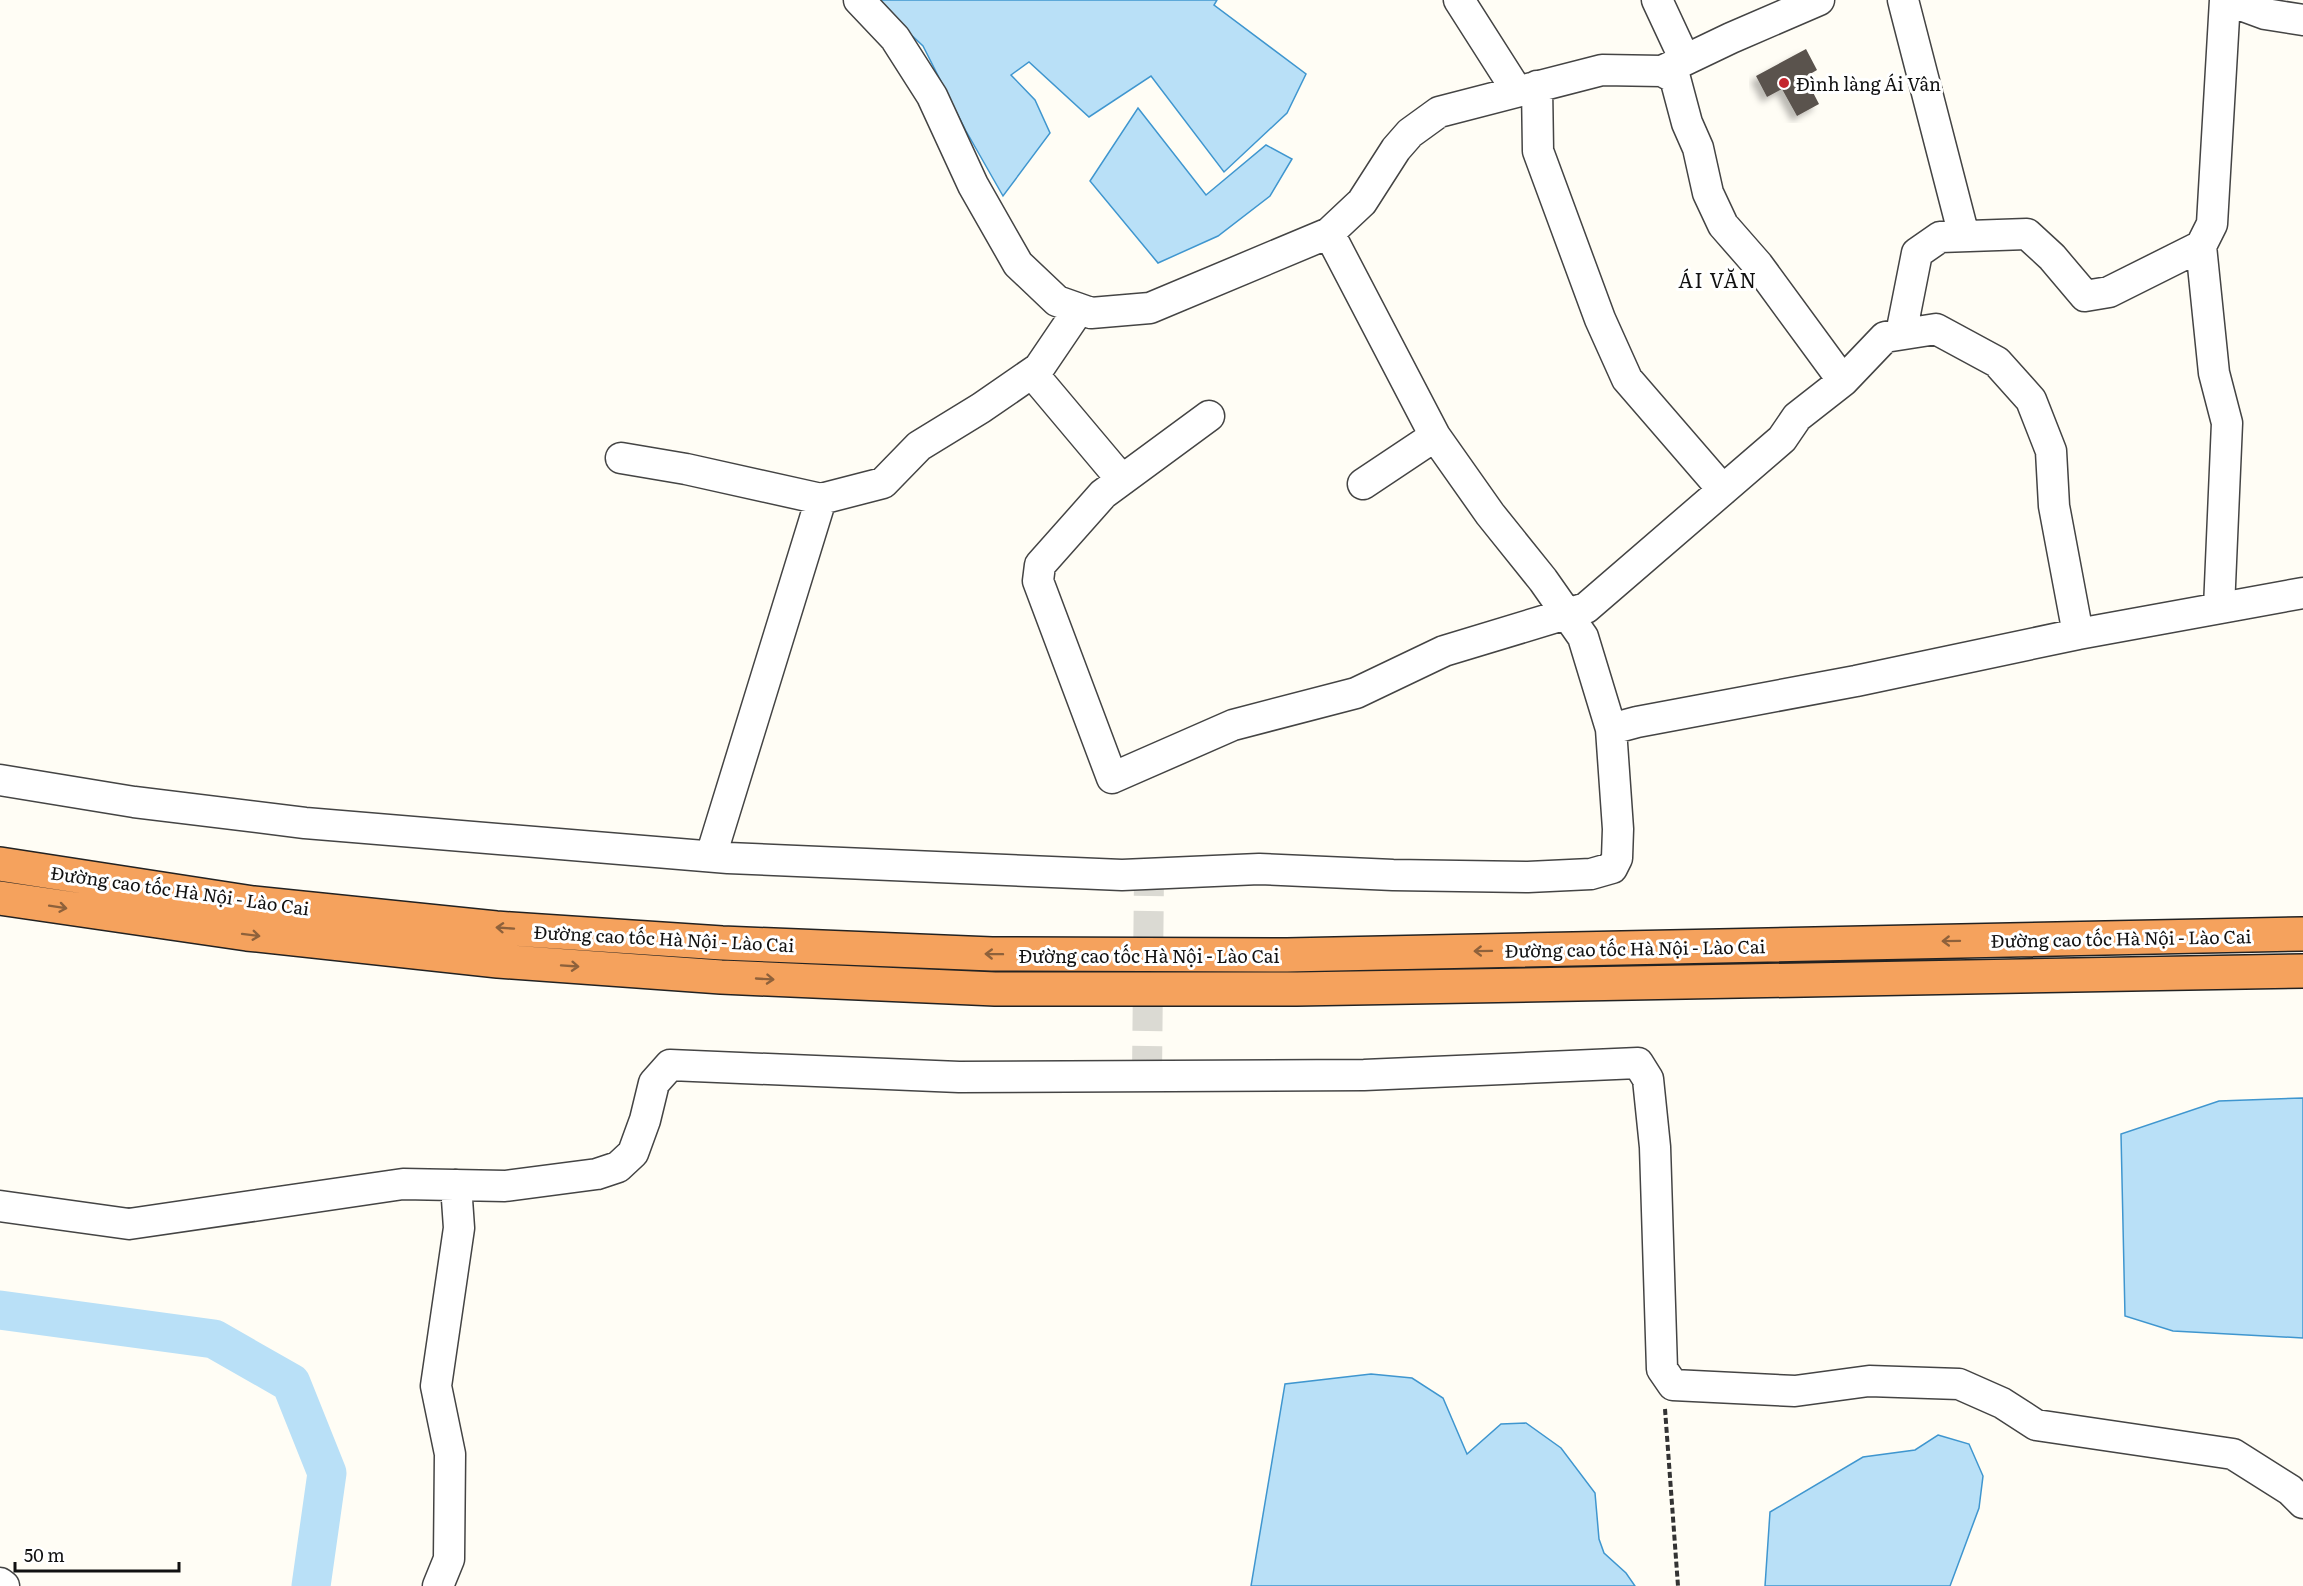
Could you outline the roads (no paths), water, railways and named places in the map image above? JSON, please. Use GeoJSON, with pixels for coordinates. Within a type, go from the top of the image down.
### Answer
{"type":"FeatureCollection","features":[{"type":"Feature","properties":{"kind":"highway","name":"Đường cao tốc Hà Nội - Lào Cai"},"geometry":{"type":"LineString","coordinates":[[0,864],[253,903],[496,928],[722,943],[992,954],[1287,955],[2303,934]]}},
{"type":"Feature","properties":{"kind":"highway","name":"Đường cao tốc Hà Nội - Lào Cai"},"geometry":{"type":"LineString","coordinates":[[0,898],[247,934],[498,961],[721,977],[995,989],[1298,989],[2303,971]]}},
{"type":"Feature","properties":{"kind":"street"},"geometry":{"type":"LineString","coordinates":[[859,0],[895,38],[932,96],[973,185],[1018,264],[1057,301],[1091,313],[1150,308],[1329,233],[1362,202],[1396,149],[1410,133],[1439,112],[1602,70],[1674,66],[1819,0]]}},
{"type":"Feature","properties":{"kind":"street"},"geometry":{"type":"LineString","coordinates":[[1459,0],[1527,88],[1538,151],[1600,319],[1627,379],[1723,490]]}},
{"type":"Feature","properties":{"kind":"street"},"geometry":{"type":"LineString","coordinates":[[1656,0],[1687,123],[1698,148],[1708,193],[1723,225],[1758,265],[1843,381]]}},
{"type":"Feature","properties":{"kind":"street"},"geometry":{"type":"LineString","coordinates":[[1903,0],[1964,236]]}},
{"type":"Feature","properties":{"kind":"street"},"geometry":{"type":"LineString","coordinates":[[2219,608],[2227,423],[2214,373],[2201,246],[2212,224],[2226,0],[2265,14],[2303,20]]}},
{"type":"Feature","properties":{"kind":"street"},"geometry":{"type":"LineString","coordinates":[[0,780],[134,802],[305,823],[711,856],[1122,875],[1259,869],[1393,875],[1517,877],[1591,874],[1612,868],[1617,858],[1618,829],[1611,729],[1583,637],[1543,580],[1490,514],[1435,435],[1329,233]]}},
{"type":"Feature","properties":{"kind":"street"},"geometry":{"type":"LineString","coordinates":[[1901,334],[1917,253],[1940,237],[2027,234],[2052,256],[2085,296],[2109,292],[2201,246]]}},
{"type":"Feature","properties":{"kind":"street"},"geometry":{"type":"LineString","coordinates":[[621,458],[686,469],[821,499],[883,483],[919,446],[981,408],[1039,368],[1079,309]]}},
{"type":"Feature","properties":{"kind":"street"},"geometry":{"type":"LineString","coordinates":[[1209,416],[1103,494],[1040,566],[1038,581],[1112,778],[1233,725],[1356,693],[1444,651],[1586,608],[1782,439],[1797,417],[1843,381],[1885,337],[1901,334],[1936,329],[1997,362],[2031,400],[2051,451],[2054,506],[2078,634]]}},
{"type":"Feature","properties":{"kind":"street"},"geometry":{"type":"LineString","coordinates":[[1032,373],[1122,480]]}},
{"type":"Feature","properties":{"kind":"street"},"geometry":{"type":"LineString","coordinates":[[1363,484],[1435,435]]}},
{"type":"Feature","properties":{"kind":"street"},"geometry":{"type":"LineString","coordinates":[[711,856],[821,499]]}},
{"type":"Feature","properties":{"kind":"street"},"geometry":{"type":"LineString","coordinates":[[1611,729],[1637,722],[1856,681],[2078,634],[2303,593]]}},
{"type":"Feature","properties":{"kind":"street"},"geometry":{"type":"LineString","coordinates":[[0,1206],[129,1224],[403,1184],[505,1186],[597,1174],[618,1167],[633,1153],[645,1120],[654,1083],[670,1065],[958,1077],[1364,1075],[1638,1063],[1648,1079],[1654,1147],[1662,1370],[1673,1385],[1795,1391],[1869,1381],[1959,1384],[2002,1403],[2036,1425],[2233,1454],[2290,1490],[2303,1503]]}},
{"type":"Feature","properties":{"kind":"street"},"geometry":{"type":"LineString","coordinates":[[438,1586],[449,1559],[450,1454],[436,1386],[459,1228],[456,1185]]}},
{"type":"Feature","properties":{"kind":"street"},"geometry":{"type":"LineString","coordinates":[[0,1583],[4,1586]]}},
{"type":"Feature","properties":{"kind":"water"},"geometry":{"type":"Polygon","coordinates":[[[874,0],[1217,0],[1214,5],[1306,74],[1287,113],[1224,172],[1151,76],[1089,117],[1029,62],[1011,75],[1035,100],[1050,133],[1003,196],[966,131],[923,46],[874,0]]]}},
{"type":"Feature","properties":{"kind":"water"},"geometry":{"type":"Polygon","coordinates":[[[1138,108],[1206,195],[1266,145],[1292,159],[1270,196],[1218,236],[1158,263],[1090,181],[1138,108]]]}},
{"type":"Feature","properties":{"kind":"water"},"geometry":{"type":"Polygon","coordinates":[[[2303,1098],[2303,1338],[2173,1331],[2125,1316],[2121,1134],[2219,1101],[2303,1098]]]}},
{"type":"Feature","properties":{"kind":"water"},"geometry":{"type":"Polygon","coordinates":[[[1371,1374],[1412,1378],[1443,1398],[1467,1454],[1501,1424],[1526,1423],[1561,1448],[1595,1493],[1599,1539],[1604,1553],[1626,1573],[1635,1586],[1251,1586],[1285,1384],[1371,1374]]]}},
{"type":"Feature","properties":{"kind":"water"},"geometry":{"type":"Polygon","coordinates":[[[1938,1435],[1969,1444],[1983,1476],[1979,1508],[1950,1586],[1765,1586],[1770,1512],[1863,1457],[1915,1450],[1938,1435]]]}},
{"type":"Feature","properties":{"kind":"waterway"},"geometry":{"type":"LineString","coordinates":[[0,1310],[214,1339],[291,1383],[327,1473],[311,1586]]}},
{"type":"Feature","properties":{"kind":"tunnel"},"geometry":{"type":"LineString","coordinates":[[1147,1076],[1149,874]]}},
{"type":"Feature","properties":{"kind":"place","name":"Đình làng Ái Vân"},"geometry":{"type":"Point","coordinates":[1784,83]}},
{"type":"Feature","properties":{"kind":"district","name":"ÁI VĂN"},"geometry":{"type":"Point","coordinates":[1718,279]}}]}
